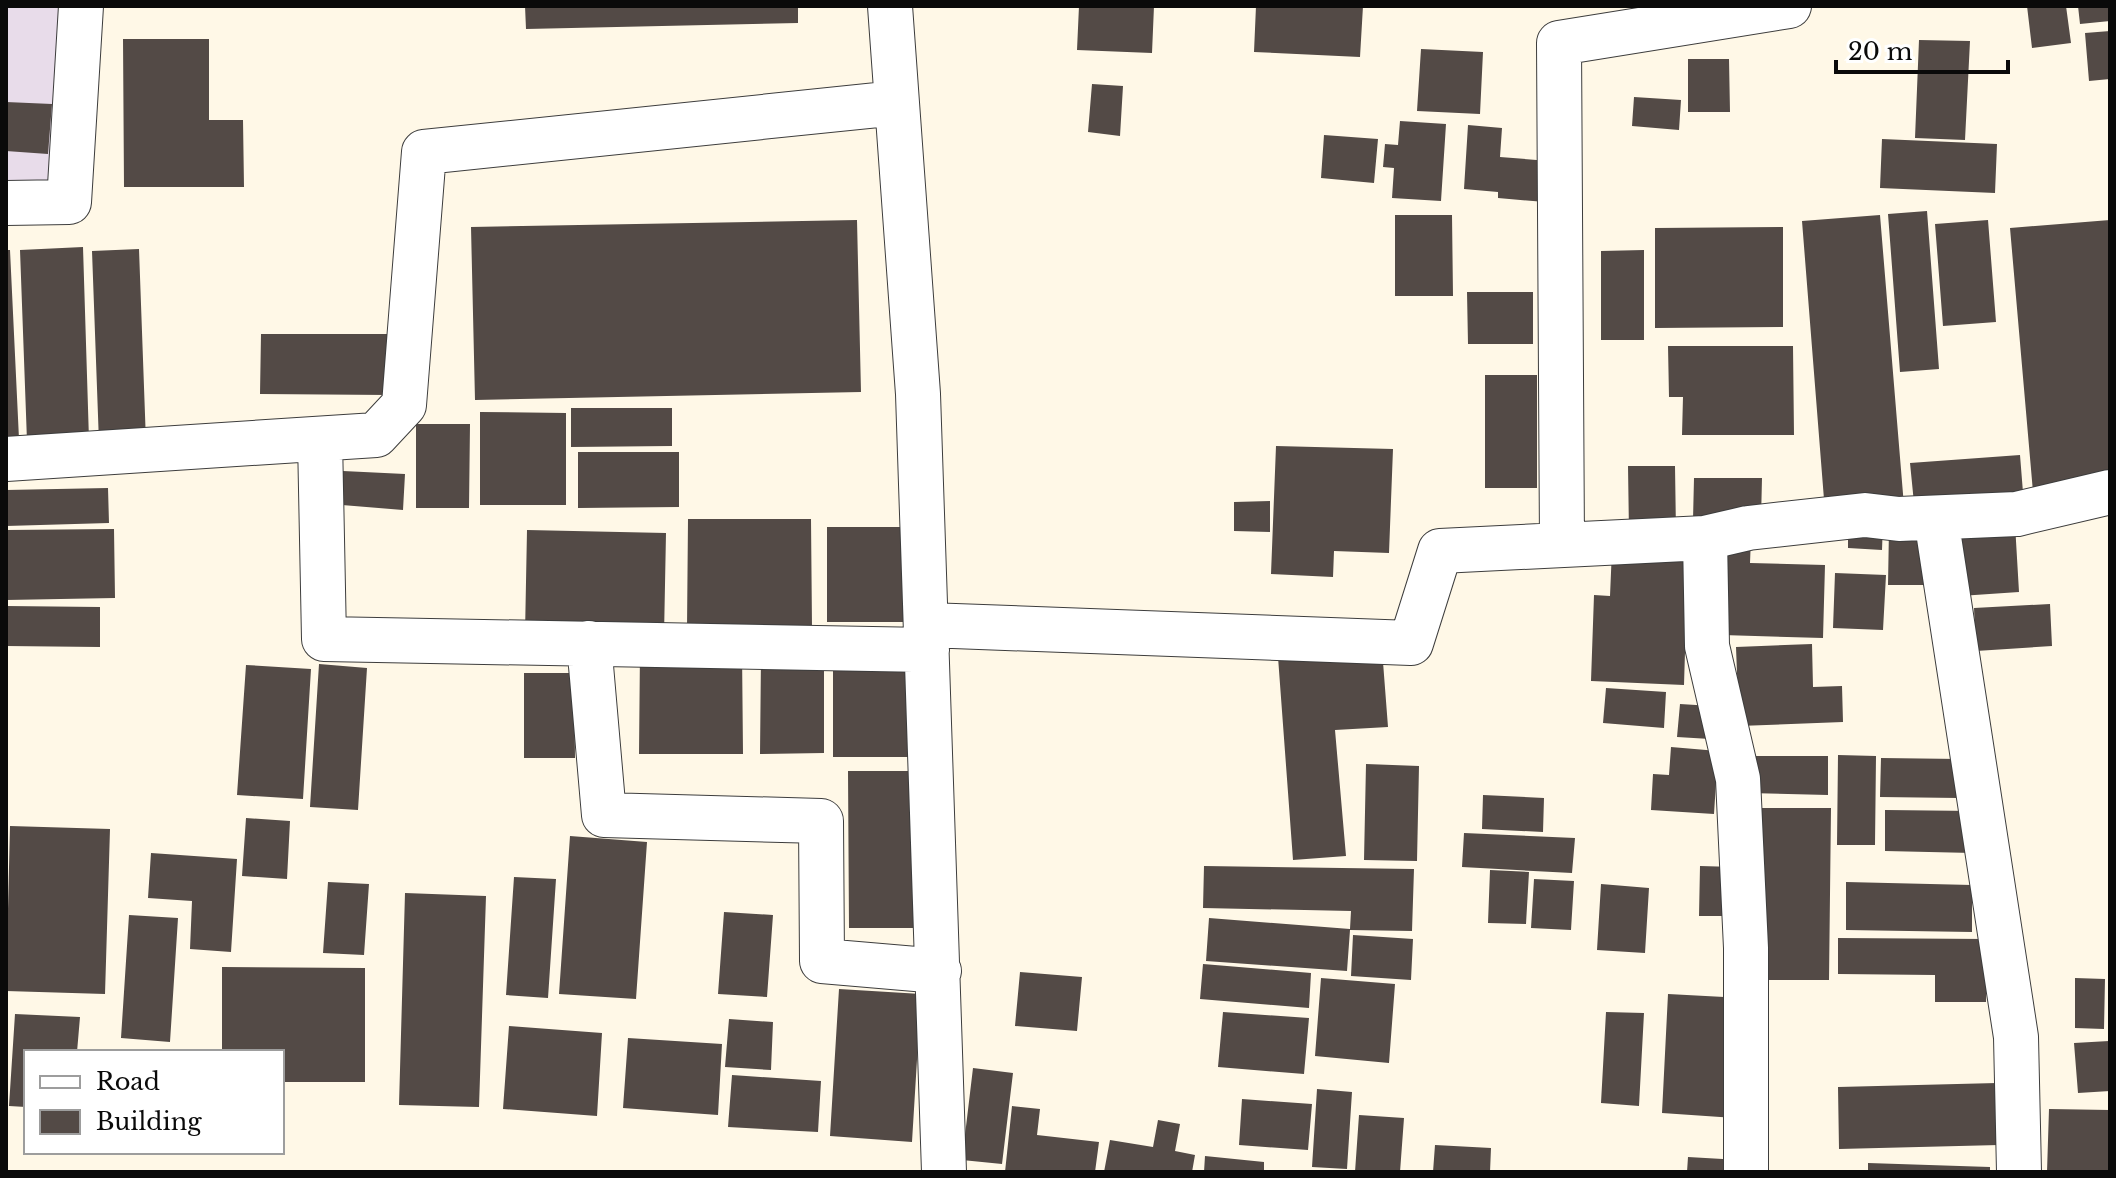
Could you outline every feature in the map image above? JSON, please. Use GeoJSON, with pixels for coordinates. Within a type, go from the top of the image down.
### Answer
{"type":"FeatureCollection","features":[{"type":"Feature","properties":{"kind":"street"},"geometry":{"type":"LineString","coordinates":[[6,203],[69,202],[81,6]]}},
{"type":"Feature","properties":{"kind":"street"},"geometry":{"type":"LineString","coordinates":[[890,6],[918,394],[944,1172]]}},
{"type":"Feature","properties":{"kind":"street"},"geometry":{"type":"LineString","coordinates":[[1562,545],[1559,43],[1789,6]]}},
{"type":"Feature","properties":{"kind":"street"},"geometry":{"type":"LineString","coordinates":[[6,459],[376,435],[404,405],[424,152],[897,103]]}},
{"type":"Feature","properties":{"kind":"street"},"geometry":{"type":"LineString","coordinates":[[320,439],[324,639],[589,643],[927,638],[1411,643],[1440,551],[1705,538],[1748,528],[1865,515],[1899,519],[2017,514],[2110,492]]}},
{"type":"Feature","properties":{"kind":"street"},"geometry":{"type":"LineString","coordinates":[[1936,518],[2016,1037],[2019,1172]]}},
{"type":"Feature","properties":{"kind":"street"},"geometry":{"type":"LineString","coordinates":[[1705,538],[1707,646],[1738,779],[1746,948],[1746,1172]]}},
{"type":"Feature","properties":{"kind":"street"},"geometry":{"type":"LineString","coordinates":[[589,643],[604,815],[821,821],[822,961],[939,971]]}},
{"type":"Feature","properties":{"kind":"shaded area"},"geometry":{"type":"Polygon","coordinates":[[[6,6],[58,6],[58,182],[6,183],[6,6]]]}},
{"type":"Feature","properties":{"kind":"building"},"geometry":{"type":"Polygon","coordinates":[[[525,6],[798,6],[798,23],[526,29],[525,6]]]}},
{"type":"Feature","properties":{"kind":"building"},"geometry":{"type":"Polygon","coordinates":[[[1079,6],[1154,6],[1152,53],[1077,50],[1079,6]]]}},
{"type":"Feature","properties":{"kind":"building"},"geometry":{"type":"Polygon","coordinates":[[[1256,6],[1363,6],[1360,57],[1254,52],[1256,6]]]}},
{"type":"Feature","properties":{"kind":"building"},"geometry":{"type":"Polygon","coordinates":[[[2027,6],[2066,6],[2071,43],[2032,48],[2027,6]]]}},
{"type":"Feature","properties":{"kind":"building"},"geometry":{"type":"Polygon","coordinates":[[[2078,6],[2109,6],[2110,21],[2080,24],[2078,6]]]}},
{"type":"Feature","properties":{"kind":"building"},"geometry":{"type":"Polygon","coordinates":[[[2110,31],[2110,79],[2089,81],[2085,33],[2110,31]]]}},
{"type":"Feature","properties":{"kind":"building"},"geometry":{"type":"Polygon","coordinates":[[[123,39],[209,39],[209,120],[243,120],[244,187],[124,187],[123,39]]]}},
{"type":"Feature","properties":{"kind":"building"},"geometry":{"type":"Polygon","coordinates":[[[1919,40],[1970,41],[1965,140],[1915,138],[1919,40]]]}},
{"type":"Feature","properties":{"kind":"building"},"geometry":{"type":"Polygon","coordinates":[[[1421,49],[1483,52],[1480,114],[1417,111],[1421,49]]]}},
{"type":"Feature","properties":{"kind":"building"},"geometry":{"type":"Polygon","coordinates":[[[1688,59],[1729,59],[1730,112],[1688,112],[1688,59]]]}},
{"type":"Feature","properties":{"kind":"building"},"geometry":{"type":"Polygon","coordinates":[[[1092,84],[1123,86],[1120,136],[1088,132],[1092,84]]]}},
{"type":"Feature","properties":{"kind":"building"},"geometry":{"type":"Polygon","coordinates":[[[1634,97],[1681,100],[1679,130],[1632,126],[1634,97]]]}},
{"type":"Feature","properties":{"kind":"building"},"geometry":{"type":"Polygon","coordinates":[[[6,102],[52,104],[48,154],[6,151],[6,102]]]}},
{"type":"Feature","properties":{"kind":"building"},"geometry":{"type":"Polygon","coordinates":[[[1400,121],[1446,124],[1441,201],[1392,198],[1394,168],[1383,167],[1385,144],[1398,145],[1400,121]]]}},
{"type":"Feature","properties":{"kind":"building"},"geometry":{"type":"Polygon","coordinates":[[[1468,125],[1502,128],[1500,157],[1549,161],[1545,202],[1498,198],[1498,192],[1464,189],[1468,125]]]}},
{"type":"Feature","properties":{"kind":"building"},"geometry":{"type":"Polygon","coordinates":[[[1324,135],[1378,139],[1374,183],[1321,178],[1324,135]]]}},
{"type":"Feature","properties":{"kind":"building"},"geometry":{"type":"Polygon","coordinates":[[[1882,139],[1997,144],[1995,193],[1880,188],[1882,139]]]}},
{"type":"Feature","properties":{"kind":"building"},"geometry":{"type":"Polygon","coordinates":[[[1927,211],[1939,369],[1900,372],[1888,214],[1927,211]]]}},
{"type":"Feature","properties":{"kind":"building"},"geometry":{"type":"Polygon","coordinates":[[[1395,215],[1452,215],[1453,296],[1395,296],[1395,215]]]}},
{"type":"Feature","properties":{"kind":"building"},"geometry":{"type":"Polygon","coordinates":[[[1880,215],[1904,506],[1825,512],[1802,221],[1880,215]]]}},
{"type":"Feature","properties":{"kind":"building"},"geometry":{"type":"Polygon","coordinates":[[[857,220],[861,392],[475,400],[471,227],[857,220]]]}},
{"type":"Feature","properties":{"kind":"building"},"geometry":{"type":"Polygon","coordinates":[[[1988,220],[1996,322],[1943,326],[1935,224],[1988,220]]]}},
{"type":"Feature","properties":{"kind":"building"},"geometry":{"type":"Polygon","coordinates":[[[2110,220],[2110,486],[2033,492],[2010,228],[2110,220]]]}},
{"type":"Feature","properties":{"kind":"building"},"geometry":{"type":"Polygon","coordinates":[[[1783,227],[1783,327],[1655,328],[1655,228],[1783,227]]]}},
{"type":"Feature","properties":{"kind":"building"},"geometry":{"type":"Polygon","coordinates":[[[83,247],[89,440],[27,441],[20,250],[83,247]]]}},
{"type":"Feature","properties":{"kind":"building"},"geometry":{"type":"Polygon","coordinates":[[[139,249],[146,442],[99,443],[92,251],[139,249]]]}},
{"type":"Feature","properties":{"kind":"building"},"geometry":{"type":"Polygon","coordinates":[[[6,250],[10,250],[19,439],[6,439],[6,250]]]}},
{"type":"Feature","properties":{"kind":"building"},"geometry":{"type":"Polygon","coordinates":[[[1644,250],[1644,340],[1601,340],[1601,251],[1644,250]]]}},
{"type":"Feature","properties":{"kind":"building"},"geometry":{"type":"Polygon","coordinates":[[[1467,292],[1533,292],[1533,344],[1468,344],[1467,292]]]}},
{"type":"Feature","properties":{"kind":"building"},"geometry":{"type":"Polygon","coordinates":[[[261,334],[389,334],[389,395],[260,394],[261,334]]]}},
{"type":"Feature","properties":{"kind":"building"},"geometry":{"type":"Polygon","coordinates":[[[1668,346],[1793,346],[1794,435],[1682,435],[1683,397],[1669,397],[1668,346]]]}},
{"type":"Feature","properties":{"kind":"building"},"geometry":{"type":"Polygon","coordinates":[[[1485,375],[1537,375],[1537,488],[1485,488],[1485,375]]]}},
{"type":"Feature","properties":{"kind":"building"},"geometry":{"type":"Polygon","coordinates":[[[571,408],[672,408],[672,446],[571,447],[571,408]]]}},
{"type":"Feature","properties":{"kind":"building"},"geometry":{"type":"Polygon","coordinates":[[[480,412],[566,413],[566,505],[480,505],[480,412]]]}},
{"type":"Feature","properties":{"kind":"building"},"geometry":{"type":"Polygon","coordinates":[[[416,424],[470,424],[469,508],[416,508],[416,424]]]}},
{"type":"Feature","properties":{"kind":"building"},"geometry":{"type":"Polygon","coordinates":[[[1276,446],[1393,449],[1389,553],[1334,551],[1333,577],[1271,574],[1276,446]]]}},
{"type":"Feature","properties":{"kind":"building"},"geometry":{"type":"Polygon","coordinates":[[[578,452],[679,452],[679,507],[578,508],[578,452]]]}},
{"type":"Feature","properties":{"kind":"building"},"geometry":{"type":"Polygon","coordinates":[[[2020,455],[2024,505],[1915,513],[1910,463],[2020,455]]]}},
{"type":"Feature","properties":{"kind":"building"},"geometry":{"type":"Polygon","coordinates":[[[1628,466],[1675,466],[1676,533],[1629,533],[1628,466]]]}},
{"type":"Feature","properties":{"kind":"building"},"geometry":{"type":"Polygon","coordinates":[[[343,471],[405,474],[403,510],[342,505],[343,471]]]}},
{"type":"Feature","properties":{"kind":"building"},"geometry":{"type":"Polygon","coordinates":[[[1694,478],[1762,478],[1761,520],[1693,520],[1694,478]]]}},
{"type":"Feature","properties":{"kind":"building"},"geometry":{"type":"Polygon","coordinates":[[[108,488],[109,523],[6,526],[6,490],[108,488]]]}},
{"type":"Feature","properties":{"kind":"building"},"geometry":{"type":"Polygon","coordinates":[[[1270,501],[1270,532],[1234,531],[1234,502],[1270,501]]]}},
{"type":"Feature","properties":{"kind":"building"},"geometry":{"type":"Polygon","coordinates":[[[688,519],[811,519],[812,628],[687,628],[688,519]]]}},
{"type":"Feature","properties":{"kind":"building"},"geometry":{"type":"Polygon","coordinates":[[[1848,522],[1883,522],[1882,550],[1848,548],[1848,522]]]}},
{"type":"Feature","properties":{"kind":"building"},"geometry":{"type":"Polygon","coordinates":[[[2015,524],[2019,592],[1960,596],[1956,527],[2015,524]]]}},
{"type":"Feature","properties":{"kind":"building"},"geometry":{"type":"Polygon","coordinates":[[[827,527],[908,527],[907,622],[827,622],[827,527]]]}},
{"type":"Feature","properties":{"kind":"building"},"geometry":{"type":"Polygon","coordinates":[[[1889,528],[1927,528],[1927,585],[1888,585],[1889,528]]]}},
{"type":"Feature","properties":{"kind":"building"},"geometry":{"type":"Polygon","coordinates":[[[114,529],[115,598],[6,600],[6,530],[114,529]]]}},
{"type":"Feature","properties":{"kind":"building"},"geometry":{"type":"Polygon","coordinates":[[[527,530],[666,533],[664,636],[525,634],[527,530]]]}},
{"type":"Feature","properties":{"kind":"building"},"geometry":{"type":"Polygon","coordinates":[[[1725,536],[1751,537],[1750,563],[1825,565],[1823,638],[1722,635],[1725,536]]]}},
{"type":"Feature","properties":{"kind":"building"},"geometry":{"type":"Polygon","coordinates":[[[1612,549],[1688,552],[1684,685],[1591,681],[1594,595],[1610,596],[1612,549]]]}},
{"type":"Feature","properties":{"kind":"building"},"geometry":{"type":"Polygon","coordinates":[[[1835,573],[1886,575],[1883,630],[1833,628],[1835,573]]]}},
{"type":"Feature","properties":{"kind":"building"},"geometry":{"type":"Polygon","coordinates":[[[2050,604],[2052,646],[1976,651],[1974,608],[2050,604]]]}},
{"type":"Feature","properties":{"kind":"building"},"geometry":{"type":"Polygon","coordinates":[[[6,606],[100,607],[100,647],[6,646],[6,606]]]}},
{"type":"Feature","properties":{"kind":"building"},"geometry":{"type":"Polygon","coordinates":[[[1812,644],[1813,687],[1842,686],[1843,722],[1739,726],[1736,647],[1812,644]]]}},
{"type":"Feature","properties":{"kind":"building"},"geometry":{"type":"Polygon","coordinates":[[[1382,649],[1388,727],[1335,730],[1346,856],[1293,860],[1278,657],[1382,649]]]}},
{"type":"Feature","properties":{"kind":"building"},"geometry":{"type":"Polygon","coordinates":[[[640,650],[742,650],[743,754],[639,754],[640,650]]]}},
{"type":"Feature","properties":{"kind":"building"},"geometry":{"type":"Polygon","coordinates":[[[761,656],[824,656],[824,753],[760,754],[761,656]]]}},
{"type":"Feature","properties":{"kind":"building"},"geometry":{"type":"Polygon","coordinates":[[[833,656],[909,656],[908,757],[833,757],[833,656]]]}},
{"type":"Feature","properties":{"kind":"building"},"geometry":{"type":"Polygon","coordinates":[[[319,664],[367,668],[358,810],[310,807],[319,664]]]}},
{"type":"Feature","properties":{"kind":"building"},"geometry":{"type":"Polygon","coordinates":[[[246,665],[311,669],[303,799],[237,795],[246,665]]]}},
{"type":"Feature","properties":{"kind":"building"},"geometry":{"type":"Polygon","coordinates":[[[524,673],[574,673],[575,758],[524,758],[524,673]]]}},
{"type":"Feature","properties":{"kind":"building"},"geometry":{"type":"Polygon","coordinates":[[[1606,688],[1666,692],[1664,728],[1603,723],[1606,688]]]}},
{"type":"Feature","properties":{"kind":"building"},"geometry":{"type":"Polygon","coordinates":[[[1680,704],[1712,706],[1710,739],[1677,737],[1680,704]]]}},
{"type":"Feature","properties":{"kind":"building"},"geometry":{"type":"Polygon","coordinates":[[[1671,747],[1718,751],[1714,814],[1651,810],[1653,774],[1669,775],[1671,747]]]}},
{"type":"Feature","properties":{"kind":"building"},"geometry":{"type":"Polygon","coordinates":[[[1838,755],[1876,756],[1875,845],[1837,845],[1838,755]]]}},
{"type":"Feature","properties":{"kind":"building"},"geometry":{"type":"Polygon","coordinates":[[[1748,756],[1828,756],[1828,795],[1748,793],[1748,756]]]}},
{"type":"Feature","properties":{"kind":"building"},"geometry":{"type":"Polygon","coordinates":[[[1881,758],[1960,759],[1959,798],[1880,797],[1881,758]]]}},
{"type":"Feature","properties":{"kind":"building"},"geometry":{"type":"Polygon","coordinates":[[[1366,764],[1419,766],[1417,861],[1364,860],[1366,764]]]}},
{"type":"Feature","properties":{"kind":"building"},"geometry":{"type":"Polygon","coordinates":[[[848,771],[928,771],[927,928],[849,928],[848,771]]]}},
{"type":"Feature","properties":{"kind":"building"},"geometry":{"type":"Polygon","coordinates":[[[1483,795],[1544,798],[1543,832],[1482,829],[1483,795]]]}},
{"type":"Feature","properties":{"kind":"building"},"geometry":{"type":"Polygon","coordinates":[[[1760,808],[1831,808],[1829,980],[1758,980],[1760,808]]]}},
{"type":"Feature","properties":{"kind":"building"},"geometry":{"type":"Polygon","coordinates":[[[1885,810],[1974,811],[1973,853],[1885,851],[1885,810]]]}},
{"type":"Feature","properties":{"kind":"building"},"geometry":{"type":"Polygon","coordinates":[[[246,818],[290,821],[287,879],[242,876],[246,818]]]}},
{"type":"Feature","properties":{"kind":"building"},"geometry":{"type":"Polygon","coordinates":[[[10,826],[110,829],[105,994],[6,991],[10,826]]]}},
{"type":"Feature","properties":{"kind":"building"},"geometry":{"type":"Polygon","coordinates":[[[1464,833],[1575,838],[1572,873],[1462,867],[1464,833]]]}},
{"type":"Feature","properties":{"kind":"building"},"geometry":{"type":"Polygon","coordinates":[[[570,836],[647,842],[636,999],[559,994],[570,836]]]}},
{"type":"Feature","properties":{"kind":"building"},"geometry":{"type":"Polygon","coordinates":[[[151,853],[237,859],[231,952],[190,949],[192,901],[148,898],[151,853]]]}},
{"type":"Feature","properties":{"kind":"building"},"geometry":{"type":"Polygon","coordinates":[[[1204,866],[1414,869],[1412,931],[1350,930],[1347,971],[1206,961],[1209,918],[1350,929],[1351,911],[1203,908],[1204,866]]]}},
{"type":"Feature","properties":{"kind":"building"},"geometry":{"type":"Polygon","coordinates":[[[1700,866],[1735,867],[1735,916],[1699,916],[1700,866]]]}},
{"type":"Feature","properties":{"kind":"building"},"geometry":{"type":"Polygon","coordinates":[[[1490,870],[1529,872],[1526,924],[1488,923],[1490,870]]]}},
{"type":"Feature","properties":{"kind":"building"},"geometry":{"type":"Polygon","coordinates":[[[514,877],[556,879],[548,998],[506,995],[514,877]]]}},
{"type":"Feature","properties":{"kind":"building"},"geometry":{"type":"Polygon","coordinates":[[[1534,879],[1574,881],[1571,930],[1531,928],[1534,879]]]}},
{"type":"Feature","properties":{"kind":"building"},"geometry":{"type":"Polygon","coordinates":[[[328,882],[369,884],[364,955],[323,953],[328,882]]]}},
{"type":"Feature","properties":{"kind":"building"},"geometry":{"type":"Polygon","coordinates":[[[1846,882],[1972,885],[1972,932],[1846,930],[1846,882]]]}},
{"type":"Feature","properties":{"kind":"building"},"geometry":{"type":"Polygon","coordinates":[[[1601,884],[1649,888],[1645,953],[1597,950],[1601,884]]]}},
{"type":"Feature","properties":{"kind":"building"},"geometry":{"type":"Polygon","coordinates":[[[405,893],[486,896],[479,1107],[399,1105],[405,893]]]}},
{"type":"Feature","properties":{"kind":"building"},"geometry":{"type":"Polygon","coordinates":[[[724,912],[773,915],[767,997],[718,994],[724,912]]]}},
{"type":"Feature","properties":{"kind":"building"},"geometry":{"type":"Polygon","coordinates":[[[129,915],[178,918],[170,1042],[121,1038],[129,915]]]}},
{"type":"Feature","properties":{"kind":"building"},"geometry":{"type":"Polygon","coordinates":[[[1353,935],[1413,939],[1411,980],[1351,976],[1353,935]]]}},
{"type":"Feature","properties":{"kind":"building"},"geometry":{"type":"Polygon","coordinates":[[[1838,938],[1987,939],[1986,1002],[1935,1002],[1935,975],[1838,974],[1838,938]]]}},
{"type":"Feature","properties":{"kind":"building"},"geometry":{"type":"Polygon","coordinates":[[[1203,964],[1311,973],[1309,1008],[1200,999],[1203,964]]]}},
{"type":"Feature","properties":{"kind":"building"},"geometry":{"type":"Polygon","coordinates":[[[222,967],[365,968],[365,1082],[284,1082],[284,1050],[222,1050],[222,967]]]}},
{"type":"Feature","properties":{"kind":"building"},"geometry":{"type":"Polygon","coordinates":[[[1020,972],[1082,977],[1077,1031],[1015,1026],[1020,972]]]}},
{"type":"Feature","properties":{"kind":"building"},"geometry":{"type":"Polygon","coordinates":[[[1321,978],[1395,984],[1389,1063],[1315,1056],[1321,978]]]}},
{"type":"Feature","properties":{"kind":"building"},"geometry":{"type":"Polygon","coordinates":[[[2075,978],[2105,979],[2104,1029],[2075,1028],[2075,978]]]}},
{"type":"Feature","properties":{"kind":"building"},"geometry":{"type":"Polygon","coordinates":[[[839,989],[921,994],[912,1142],[830,1136],[839,989]]]}},
{"type":"Feature","properties":{"kind":"building"},"geometry":{"type":"Polygon","coordinates":[[[1668,994],[1743,998],[1735,1118],[1662,1113],[1668,994]]]}},
{"type":"Feature","properties":{"kind":"building"},"geometry":{"type":"Polygon","coordinates":[[[1223,1012],[1309,1018],[1304,1074],[1218,1067],[1223,1012]]]}},
{"type":"Feature","properties":{"kind":"building"},"geometry":{"type":"Polygon","coordinates":[[[1606,1012],[1644,1013],[1639,1106],[1601,1103],[1606,1012]]]}},
{"type":"Feature","properties":{"kind":"building"},"geometry":{"type":"Polygon","coordinates":[[[15,1014],[80,1017],[77,1050],[24,1050],[24,1107],[9,1106],[15,1014]]]}},
{"type":"Feature","properties":{"kind":"building"},"geometry":{"type":"Polygon","coordinates":[[[729,1019],[773,1022],[771,1070],[725,1067],[729,1019]]]}},
{"type":"Feature","properties":{"kind":"building"},"geometry":{"type":"Polygon","coordinates":[[[509,1026],[602,1033],[597,1116],[503,1109],[509,1026]]]}},
{"type":"Feature","properties":{"kind":"building"},"geometry":{"type":"Polygon","coordinates":[[[628,1038],[722,1044],[718,1115],[623,1108],[628,1038]]]}},
{"type":"Feature","properties":{"kind":"building"},"geometry":{"type":"Polygon","coordinates":[[[2109,1041],[2110,1091],[2078,1093],[2074,1043],[2109,1041]]]}},
{"type":"Feature","properties":{"kind":"building"},"geometry":{"type":"Polygon","coordinates":[[[973,1068],[1013,1073],[1002,1164],[962,1160],[973,1068]]]}},
{"type":"Feature","properties":{"kind":"building"},"geometry":{"type":"Polygon","coordinates":[[[732,1075],[821,1081],[818,1132],[728,1127],[732,1075]]]}},
{"type":"Feature","properties":{"kind":"building"},"geometry":{"type":"Polygon","coordinates":[[[1997,1083],[1999,1145],[1839,1149],[1838,1087],[1997,1083]]]}},
{"type":"Feature","properties":{"kind":"building"},"geometry":{"type":"Polygon","coordinates":[[[1317,1089],[1352,1092],[1347,1169],[1312,1167],[1317,1089]]]}},
{"type":"Feature","properties":{"kind":"building"},"geometry":{"type":"Polygon","coordinates":[[[1242,1099],[1312,1104],[1308,1150],[1239,1145],[1242,1099]]]}},
{"type":"Feature","properties":{"kind":"building"},"geometry":{"type":"Polygon","coordinates":[[[1012,1106],[1040,1109],[1037,1135],[1099,1142],[1095,1172],[1005,1172],[1012,1106]]]}},
{"type":"Feature","properties":{"kind":"building"},"geometry":{"type":"Polygon","coordinates":[[[2049,1109],[2110,1110],[2110,1172],[2047,1172],[2049,1109]]]}},
{"type":"Feature","properties":{"kind":"building"},"geometry":{"type":"Polygon","coordinates":[[[1359,1115],[1404,1118],[1400,1172],[1355,1172],[1359,1115]]]}},
{"type":"Feature","properties":{"kind":"building"},"geometry":{"type":"Polygon","coordinates":[[[1158,1120],[1180,1124],[1175,1151],[1195,1155],[1192,1172],[1104,1172],[1110,1140],[1153,1147],[1158,1120]]]}},
{"type":"Feature","properties":{"kind":"building"},"geometry":{"type":"Polygon","coordinates":[[[1435,1145],[1491,1148],[1490,1172],[1433,1172],[1435,1145]]]}},
{"type":"Feature","properties":{"kind":"building"},"geometry":{"type":"Polygon","coordinates":[[[1205,1156],[1264,1162],[1264,1172],[1204,1172],[1205,1156]]]}},
{"type":"Feature","properties":{"kind":"building"},"geometry":{"type":"Polygon","coordinates":[[[1688,1157],[1740,1160],[1740,1172],[1687,1172],[1688,1157]]]}},
{"type":"Feature","properties":{"kind":"building"},"geometry":{"type":"Polygon","coordinates":[[[1868,1163],[1990,1167],[1990,1172],[1868,1172],[1868,1163]]]}}]}
